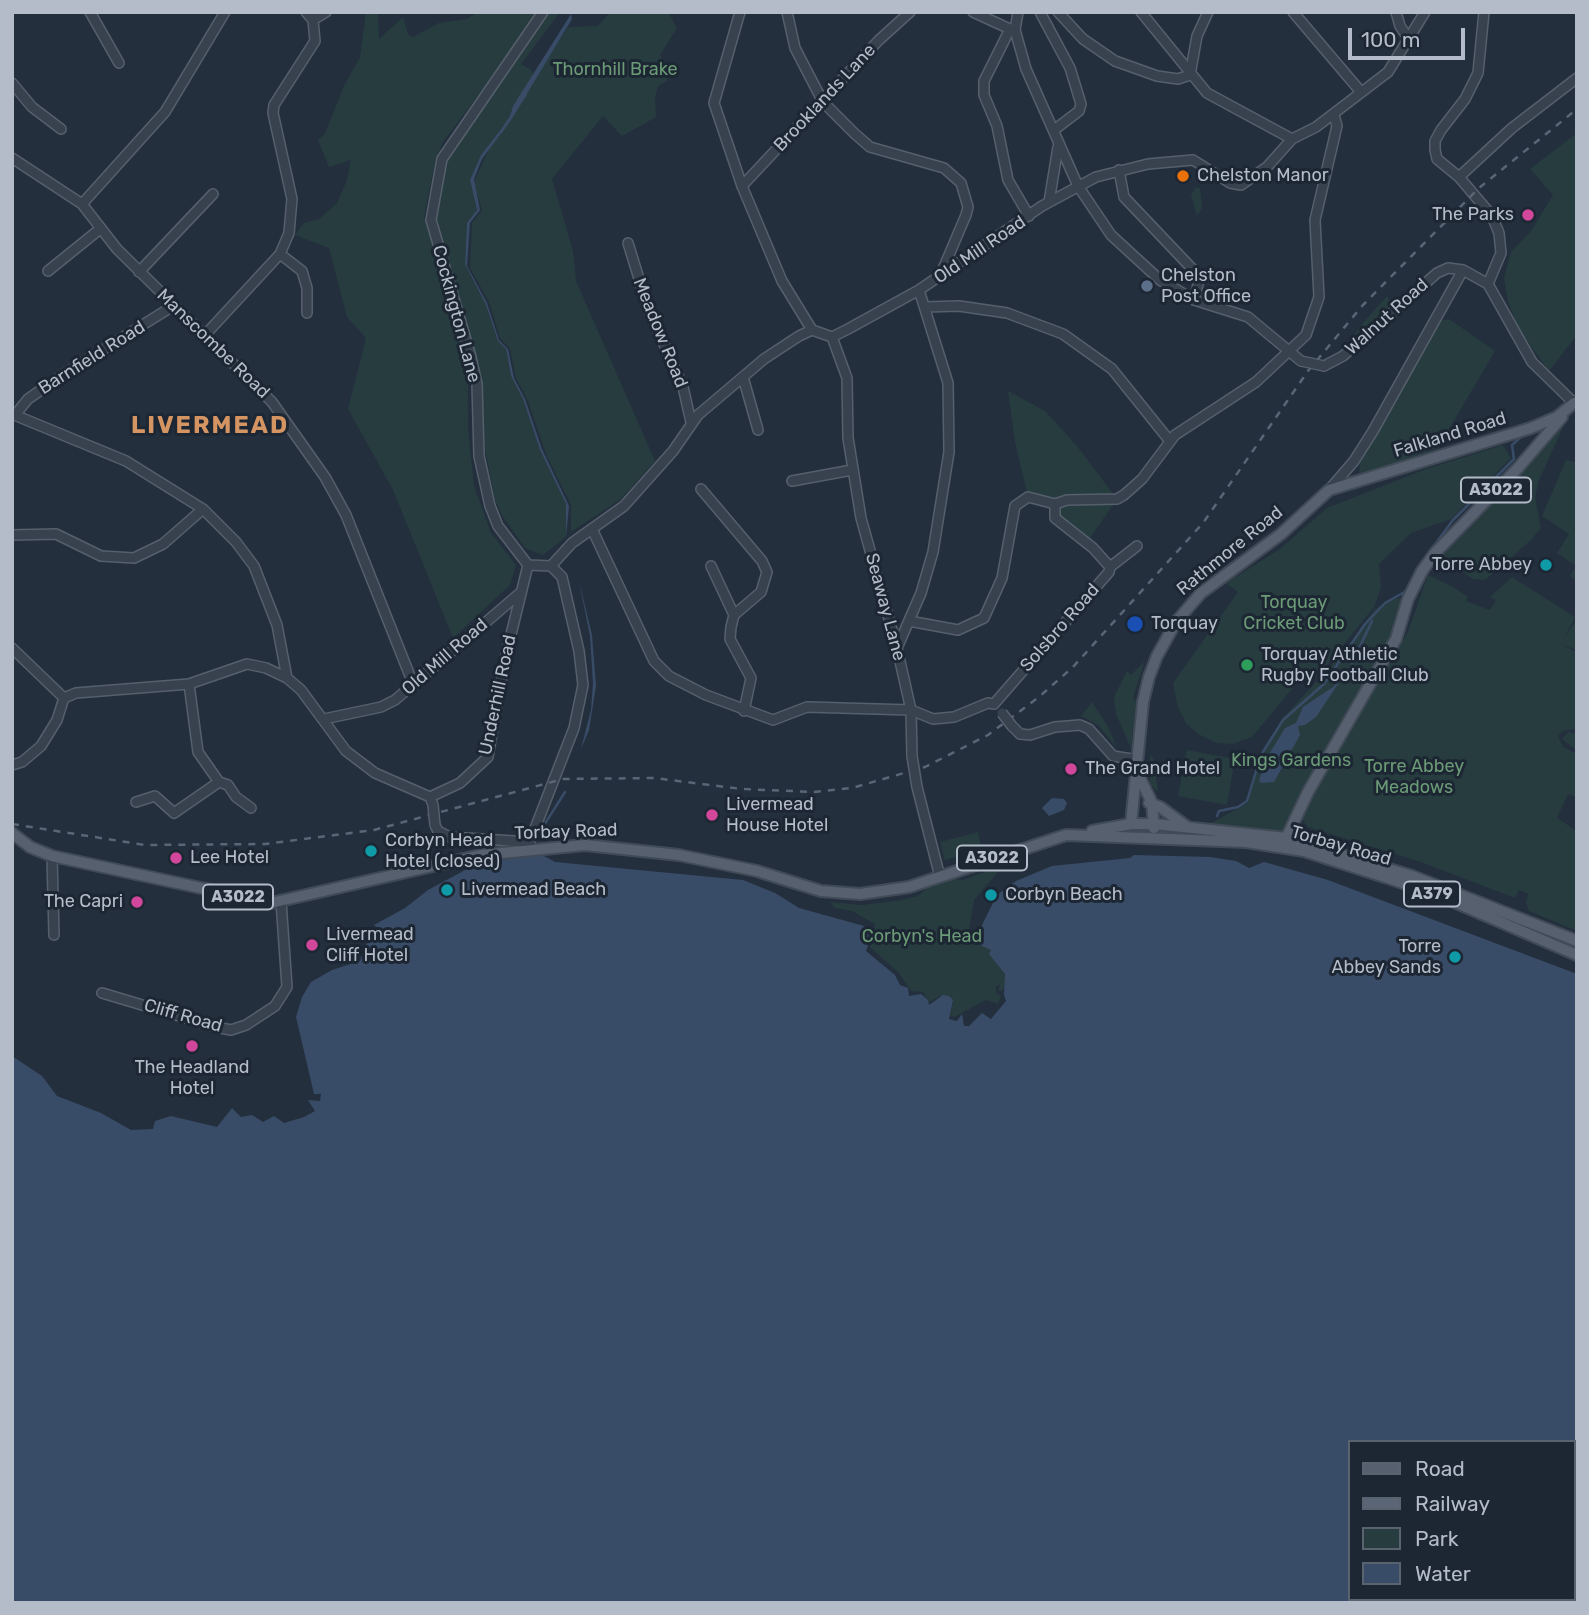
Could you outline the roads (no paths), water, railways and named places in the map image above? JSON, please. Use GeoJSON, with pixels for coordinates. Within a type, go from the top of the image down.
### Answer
{"type":"FeatureCollection","features":[{"type":"Feature","properties":{"kind":"main road","name":"Falkland Road"},"geometry":{"type":"LineString","coordinates":[[1329,490],[1531,428],[1557,416],[1576,403]]}},
{"type":"Feature","properties":{"kind":"main road","name":"A3022"},"geometry":{"type":"LineString","coordinates":[[1284,842],[1396,639],[1409,597],[1422,571],[1435,553],[1518,468],[1576,403]]}},
{"type":"Feature","properties":{"kind":"main road","name":"Rathmore Road"},"geometry":{"type":"LineString","coordinates":[[1131,824],[1149,677],[1176,622],[1201,593],[1281,534],[1329,490]]}},
{"type":"Feature","properties":{"kind":"main road"},"geometry":{"type":"LineString","coordinates":[[1131,824],[1150,838],[1155,824],[1152,803],[1138,762]]}},
{"type":"Feature","properties":{"kind":"main road"},"geometry":{"type":"LineString","coordinates":[[1135,802],[1152,803]]}},
{"type":"Feature","properties":{"kind":"main road","name":"A3022"},"geometry":{"type":"LineString","coordinates":[[1152,803],[1188,827]]}},
{"type":"Feature","properties":{"kind":"main road","name":"Torbay Road"},"geometry":{"type":"LineString","coordinates":[[14,835],[30,847],[52,856],[218,893],[259,901],[281,901],[528,845],[585,845],[658,852],[757,871],[811,888],[840,893],[892,891],[1056,836],[1131,824],[1155,824],[1284,842],[1412,876],[1577,941]]}},
{"type":"Feature","properties":{"kind":"main road","name":"Torbay Road"},"geometry":{"type":"LineString","coordinates":[[1081,834],[1284,842],[1436,895],[1577,955]]}},
{"type":"Feature","properties":{"kind":"street"},"geometry":{"type":"LineString","coordinates":[[90,12],[119,63]]}},
{"type":"Feature","properties":{"kind":"street"},"geometry":{"type":"LineString","coordinates":[[82,204],[165,112],[225,12]]}},
{"type":"Feature","properties":{"kind":"street"},"geometry":{"type":"LineString","coordinates":[[205,335],[280,254],[291,226],[292,199],[273,113],[274,105],[315,41],[313,20],[306,12]]}},
{"type":"Feature","properties":{"kind":"street"},"geometry":{"type":"LineString","coordinates":[[313,20],[326,12]]}},
{"type":"Feature","properties":{"kind":"street","name":"Cockington Lane"},"geometry":{"type":"LineString","coordinates":[[528,565],[498,526],[487,495],[479,456],[477,384],[431,220],[442,159],[543,12]]}},
{"type":"Feature","properties":{"kind":"street"},"geometry":{"type":"LineString","coordinates":[[740,12],[714,103],[742,186],[782,281],[812,330],[832,337]]}},
{"type":"Feature","properties":{"kind":"street"},"geometry":{"type":"LineString","coordinates":[[787,12],[795,48],[823,102],[870,147],[944,168],[961,183],[968,207],[940,278]]}},
{"type":"Feature","properties":{"kind":"street","name":"Brooklands Lane"},"geometry":{"type":"LineString","coordinates":[[742,186],[879,40],[910,12]]}},
{"type":"Feature","properties":{"kind":"street"},"geometry":{"type":"LineString","coordinates":[[973,12],[1012,30],[984,81],[984,95],[997,126],[1008,180],[1029,216]]}},
{"type":"Feature","properties":{"kind":"street","name":"Walnut Road"},"geometry":{"type":"LineString","coordinates":[[1018,12],[1012,30],[1026,69],[1054,130],[1058,146],[1096,216],[1127,252],[1160,280],[1194,300],[1248,317],[1301,361],[1324,366],[1343,356],[1437,273],[1448,268],[1463,270]]}},
{"type":"Feature","properties":{"kind":"street"},"geometry":{"type":"LineString","coordinates":[[1040,12],[1070,68],[1081,104],[1079,111],[1054,130]]}},
{"type":"Feature","properties":{"kind":"street"},"geometry":{"type":"LineString","coordinates":[[1058,12],[1083,39],[1115,61],[1157,76],[1178,79],[1190,75]]}},
{"type":"Feature","properties":{"kind":"street"},"geometry":{"type":"LineString","coordinates":[[1140,12],[1207,93],[1292,139]]}},
{"type":"Feature","properties":{"kind":"street"},"geometry":{"type":"LineString","coordinates":[[1190,75],[1197,36],[1208,12]]}},
{"type":"Feature","properties":{"kind":"street"},"geometry":{"type":"LineString","coordinates":[[1293,12],[1361,92]]}},
{"type":"Feature","properties":{"kind":"street"},"geometry":{"type":"LineString","coordinates":[[1396,12],[1400,26],[1410,41]]}},
{"type":"Feature","properties":{"kind":"street","name":"Old Mill Road"},"geometry":{"type":"LineString","coordinates":[[832,337],[940,278],[1049,202],[1078,186],[1119,170],[1193,160],[1230,183],[1241,185],[1266,167],[1292,139],[1334,115],[1388,72],[1410,41],[1424,12]]}},
{"type":"Feature","properties":{"kind":"street"},"geometry":{"type":"LineString","coordinates":[[1484,12],[1481,57],[1473,85],[1435,141],[1437,159],[1459,177],[1484,205],[1499,233],[1501,253],[1488,284]]}},
{"type":"Feature","properties":{"kind":"street"},"geometry":{"type":"LineString","coordinates":[[1459,177],[1512,128],[1577,78]]}},
{"type":"Feature","properties":{"kind":"street"},"geometry":{"type":"LineString","coordinates":[[12,83],[32,107],[61,129]]}},
{"type":"Feature","properties":{"kind":"street"},"geometry":{"type":"LineString","coordinates":[[909,621],[958,630],[984,618],[1002,578],[1015,506],[1028,496],[1055,504],[1067,500],[1117,499],[1124,495],[1142,479],[1170,440],[1256,382],[1307,335],[1319,297],[1315,219],[1338,126],[1334,115]]}},
{"type":"Feature","properties":{"kind":"street","name":"Walnut Road"},"geometry":{"type":"LineString","coordinates":[[1049,202],[1058,146]]}},
{"type":"Feature","properties":{"kind":"street","name":"Manscombe Road"},"geometry":{"type":"LineString","coordinates":[[12,158],[82,204],[100,229],[139,272],[272,402],[325,477],[366,560],[414,686]]}},
{"type":"Feature","properties":{"kind":"street"},"geometry":{"type":"LineString","coordinates":[[1119,170],[1124,197],[1200,277],[1194,300]]}},
{"type":"Feature","properties":{"kind":"street"},"geometry":{"type":"LineString","coordinates":[[139,272],[213,194]]}},
{"type":"Feature","properties":{"kind":"street"},"geometry":{"type":"LineString","coordinates":[[48,271],[100,229]]}},
{"type":"Feature","properties":{"kind":"street","name":"Meadow Road"},"geometry":{"type":"LineString","coordinates":[[628,243],[648,308],[683,387],[691,422]]}},
{"type":"Feature","properties":{"kind":"street"},"geometry":{"type":"LineString","coordinates":[[280,254],[302,271],[307,288],[307,313]]}},
{"type":"Feature","properties":{"kind":"street"},"geometry":{"type":"LineString","coordinates":[[1463,270],[1488,284],[1532,362],[1576,403]]}},
{"type":"Feature","properties":{"kind":"street","name":"Rathmore Road"},"geometry":{"type":"LineString","coordinates":[[1329,490],[1354,461],[1463,270]]}},
{"type":"Feature","properties":{"kind":"street"},"geometry":{"type":"LineString","coordinates":[[897,648],[923,586],[939,525],[950,452],[948,383],[919,290]]}},
{"type":"Feature","properties":{"kind":"street","name":"Barnfield Road"},"geometry":{"type":"LineString","coordinates":[[14,414],[28,399],[64,374],[173,306]]}},
{"type":"Feature","properties":{"kind":"street"},"geometry":{"type":"LineString","coordinates":[[925,307],[958,306],[1007,313],[1063,334],[1112,369],[1170,440]]}},
{"type":"Feature","properties":{"kind":"street"},"geometry":{"type":"LineString","coordinates":[[551,566],[572,543],[624,506],[644,485],[691,422],[743,377],[788,343],[812,330]]}},
{"type":"Feature","properties":{"kind":"street","name":"Seaway Lane"},"geometry":{"type":"LineString","coordinates":[[832,337],[847,378],[852,470],[864,530],[897,648],[911,710],[912,757],[917,787],[940,877]]}},
{"type":"Feature","properties":{"kind":"street"},"geometry":{"type":"LineString","coordinates":[[743,377],[758,430]]}},
{"type":"Feature","properties":{"kind":"street"},"geometry":{"type":"LineString","coordinates":[[14,414],[126,461],[203,509],[236,542],[254,566],[277,625],[287,678]]}},
{"type":"Feature","properties":{"kind":"street"},"geometry":{"type":"LineString","coordinates":[[1354,461],[1351,472],[1356,483]]}},
{"type":"Feature","properties":{"kind":"street"},"geometry":{"type":"LineString","coordinates":[[792,481],[852,470]]}},
{"type":"Feature","properties":{"kind":"street"},"geometry":{"type":"LineString","coordinates":[[701,489],[762,561],[767,572],[761,592],[734,615]]}},
{"type":"Feature","properties":{"kind":"street","name":"Solsbro Road"},"geometry":{"type":"LineString","coordinates":[[994,704],[1109,572],[1110,567],[1093,548],[1055,518],[1055,504]]}},
{"type":"Feature","properties":{"kind":"street"},"geometry":{"type":"LineString","coordinates":[[12,535],[56,534],[102,556],[134,558],[163,544],[203,509]]}},
{"type":"Feature","properties":{"kind":"street"},"geometry":{"type":"LineString","coordinates":[[593,529],[654,661],[669,676],[744,710],[772,720],[807,707],[911,710],[933,719],[954,717],[988,703],[994,704],[1020,734],[1030,735],[1055,727],[1080,725],[1088,729],[1113,756],[1138,762]]}},
{"type":"Feature","properties":{"kind":"street"},"geometry":{"type":"LineString","coordinates":[[1110,567],[1138,546]]}},
{"type":"Feature","properties":{"kind":"street"},"geometry":{"type":"LineString","coordinates":[[12,765],[22,762],[41,746],[57,720],[64,698],[76,693],[189,684],[247,664],[266,668],[287,678],[324,719],[346,751],[360,763],[432,801],[438,831],[450,837],[528,845],[572,735],[583,685],[565,584],[551,566],[528,565]]}},
{"type":"Feature","properties":{"kind":"street","name":"Underhill Road"},"geometry":{"type":"LineString","coordinates":[[432,801],[468,778],[488,757],[520,593],[528,565]]}},
{"type":"Feature","properties":{"kind":"street"},"geometry":{"type":"LineString","coordinates":[[711,566],[723,582],[734,615],[730,639],[751,678],[744,710]]}},
{"type":"Feature","properties":{"kind":"street","name":"Old Mill Road"},"geometry":{"type":"LineString","coordinates":[[324,719],[381,707],[414,686],[520,593]]}},
{"type":"Feature","properties":{"kind":"street"},"geometry":{"type":"LineString","coordinates":[[12,648],[64,698]]}},
{"type":"Feature","properties":{"kind":"street"},"geometry":{"type":"LineString","coordinates":[[189,684],[198,752],[219,782],[228,785],[236,797],[251,808]]}},
{"type":"Feature","properties":{"kind":"street"},"geometry":{"type":"LineString","coordinates":[[136,802],[155,796],[174,813],[219,782]]}},
{"type":"Feature","properties":{"kind":"street"},"geometry":{"type":"LineString","coordinates":[[52,856],[54,935]]}},
{"type":"Feature","properties":{"kind":"street","name":"Cliff Road"},"geometry":{"type":"LineString","coordinates":[[102,993],[216,1027],[231,1030],[246,1025],[275,1006],[287,987],[281,901]]}},
{"type":"Feature","properties":{"kind":"water"},"geometry":{"type":"Polygon","coordinates":[[[571,14],[572,19],[511,120],[482,159],[474,179],[480,210],[470,223],[467,266],[487,303],[499,340],[508,349],[514,378],[525,399],[542,449],[569,506],[566,537],[566,504],[540,450],[523,399],[511,376],[506,349],[498,341],[486,305],[465,264],[467,223],[477,210],[470,180],[481,155],[509,119],[513,106],[571,14]]]}},
{"type":"Feature","properties":{"kind":"water"},"geometry":{"type":"Polygon","coordinates":[[[579,581],[592,635],[596,686],[589,730],[581,749],[591,710],[593,683],[590,636],[579,581]]]}},
{"type":"Feature","properties":{"kind":"water"},"geometry":{"type":"Polygon","coordinates":[[[1352,663],[1316,717],[1305,725],[1298,726],[1300,735],[1274,782],[1261,783],[1259,780],[1266,759],[1285,728],[1296,723],[1303,707],[1333,687],[1352,663]]]}},
{"type":"Feature","properties":{"kind":"water"},"geometry":{"type":"Polygon","coordinates":[[[1052,798],[1064,799],[1067,803],[1064,810],[1049,816],[1042,808],[1052,798]]]}},
{"type":"Feature","properties":{"kind":"water"},"geometry":{"type":"Polygon","coordinates":[[[1134,855],[1210,857],[1236,861],[1249,868],[1264,862],[1328,880],[1577,974],[1577,1555],[1575,1556],[1575,1440],[1348,1440],[1348,1601],[1502,1601],[12,1603],[12,1056],[42,1076],[57,1096],[101,1113],[131,1130],[153,1129],[155,1121],[171,1116],[217,1127],[232,1108],[241,1117],[252,1115],[263,1122],[274,1116],[284,1123],[304,1117],[315,1111],[308,1100],[320,1101],[321,1094],[314,1094],[296,1017],[302,997],[311,982],[332,970],[360,961],[366,945],[379,929],[374,925],[405,908],[428,890],[480,862],[532,856],[544,856],[555,862],[743,880],[775,893],[799,908],[864,926],[870,929],[871,937],[866,951],[895,975],[900,985],[908,988],[909,996],[921,994],[928,1000],[929,1005],[943,995],[949,996],[953,1000],[949,1019],[957,1021],[962,1014],[964,1026],[969,1026],[982,1013],[991,1019],[1006,1001],[1005,974],[989,954],[991,950],[980,945],[979,931],[997,895],[1016,881],[1052,866],[1130,858],[1134,855]]]}},
{"type":"Feature","properties":{"kind":"water"},"geometry":{"type":"Polygon","coordinates":[[[1577,1567],[1577,1603],[1512,1603],[1575,1601],[1577,1567]]]}},
{"type":"Feature","properties":{"kind":"waterway"},"geometry":{"type":"LineString","coordinates":[[501,132],[526,94]]}},
{"type":"Feature","properties":{"kind":"waterway"},"geometry":{"type":"LineString","coordinates":[[1412,580],[1416,570],[1453,520],[1514,459],[1512,445],[1523,435]]}},
{"type":"Feature","properties":{"kind":"waterway"},"geometry":{"type":"LineString","coordinates":[[1217,816],[1219,811],[1238,807],[1247,801],[1261,755],[1283,720],[1324,684],[1365,624],[1385,603],[1408,590]]}},
{"type":"Feature","properties":{"kind":"waterway"},"geometry":{"type":"LineString","coordinates":[[1352,663],[1372,621]]}},
{"type":"Feature","properties":{"kind":"waterway"},"geometry":{"type":"LineString","coordinates":[[541,830],[565,792]]}},
{"type":"Feature","properties":{"kind":"railway"},"geometry":{"type":"LineString","coordinates":[[12,824],[145,845],[265,844],[374,830],[563,779],[654,778],[742,789],[814,792],[852,788],[925,767],[988,735],[1039,697],[1073,667],[1203,523],[1308,371],[1363,305],[1479,188],[1577,109]]}},
{"type":"Feature","properties":{"kind":"place","name":"Chelston Manor"},"geometry":{"type":"Point","coordinates":[1183,176]}},
{"type":"Feature","properties":{"kind":"place","name":"The Parks"},"geometry":{"type":"Point","coordinates":[1528,215]}},
{"type":"Feature","properties":{"kind":"place","name":"Chelston Post Office"},"geometry":{"type":"Point","coordinates":[1147,286]}},
{"type":"Feature","properties":{"kind":"place","name":"Torre Abbey"},"geometry":{"type":"Point","coordinates":[1546,565]}},
{"type":"Feature","properties":{"kind":"place","name":"Torquay"},"geometry":{"type":"Point","coordinates":[1135,624]}},
{"type":"Feature","properties":{"kind":"place","name":"Torquay Athletic Rugby Football Club"},"geometry":{"type":"Point","coordinates":[1247,665]}},
{"type":"Feature","properties":{"kind":"place","name":"The Grand Hotel"},"geometry":{"type":"Point","coordinates":[1071,769]}},
{"type":"Feature","properties":{"kind":"place","name":"Livermead House Hotel"},"geometry":{"type":"Point","coordinates":[712,815]}},
{"type":"Feature","properties":{"kind":"place","name":"Corbyn Head Hotel (closed)"},"geometry":{"type":"Point","coordinates":[371,851]}},
{"type":"Feature","properties":{"kind":"place","name":"Lee Hotel"},"geometry":{"type":"Point","coordinates":[176,858]}},
{"type":"Feature","properties":{"kind":"place","name":"Livermead Beach"},"geometry":{"type":"Point","coordinates":[447,890]}},
{"type":"Feature","properties":{"kind":"place","name":"Corbyn Beach"},"geometry":{"type":"Point","coordinates":[991,895]}},
{"type":"Feature","properties":{"kind":"place","name":"The Capri"},"geometry":{"type":"Point","coordinates":[137,902]}},
{"type":"Feature","properties":{"kind":"place","name":"Livermead Cliff Hotel"},"geometry":{"type":"Point","coordinates":[312,945]}},
{"type":"Feature","properties":{"kind":"place","name":"Torre Abbey Sands"},"geometry":{"type":"Point","coordinates":[1455,957]}},
{"type":"Feature","properties":{"kind":"place","name":"The Headland Hotel"},"geometry":{"type":"Point","coordinates":[192,1046]}},
{"type":"Feature","properties":{"kind":"district","name":"LIVERMEAD"},"geometry":{"type":"Point","coordinates":[210,426]}},
{"type":"Feature","properties":{"kind":"park label","name":"Thornhill Brake"},"geometry":{"type":"Point","coordinates":[615,70]}},
{"type":"Feature","properties":{"kind":"park label","name":"Torquay Cricket Club"},"geometry":{"type":"Point","coordinates":[1294,613]}},
{"type":"Feature","properties":{"kind":"park label","name":"Kings Gardens"},"geometry":{"type":"Point","coordinates":[1291,761]}},
{"type":"Feature","properties":{"kind":"park label","name":"Torre Abbey Meadows"},"geometry":{"type":"Point","coordinates":[1414,777]}},
{"type":"Feature","properties":{"kind":"park label","name":"Corbyn's Head"},"geometry":{"type":"Point","coordinates":[922,937]}}]}
